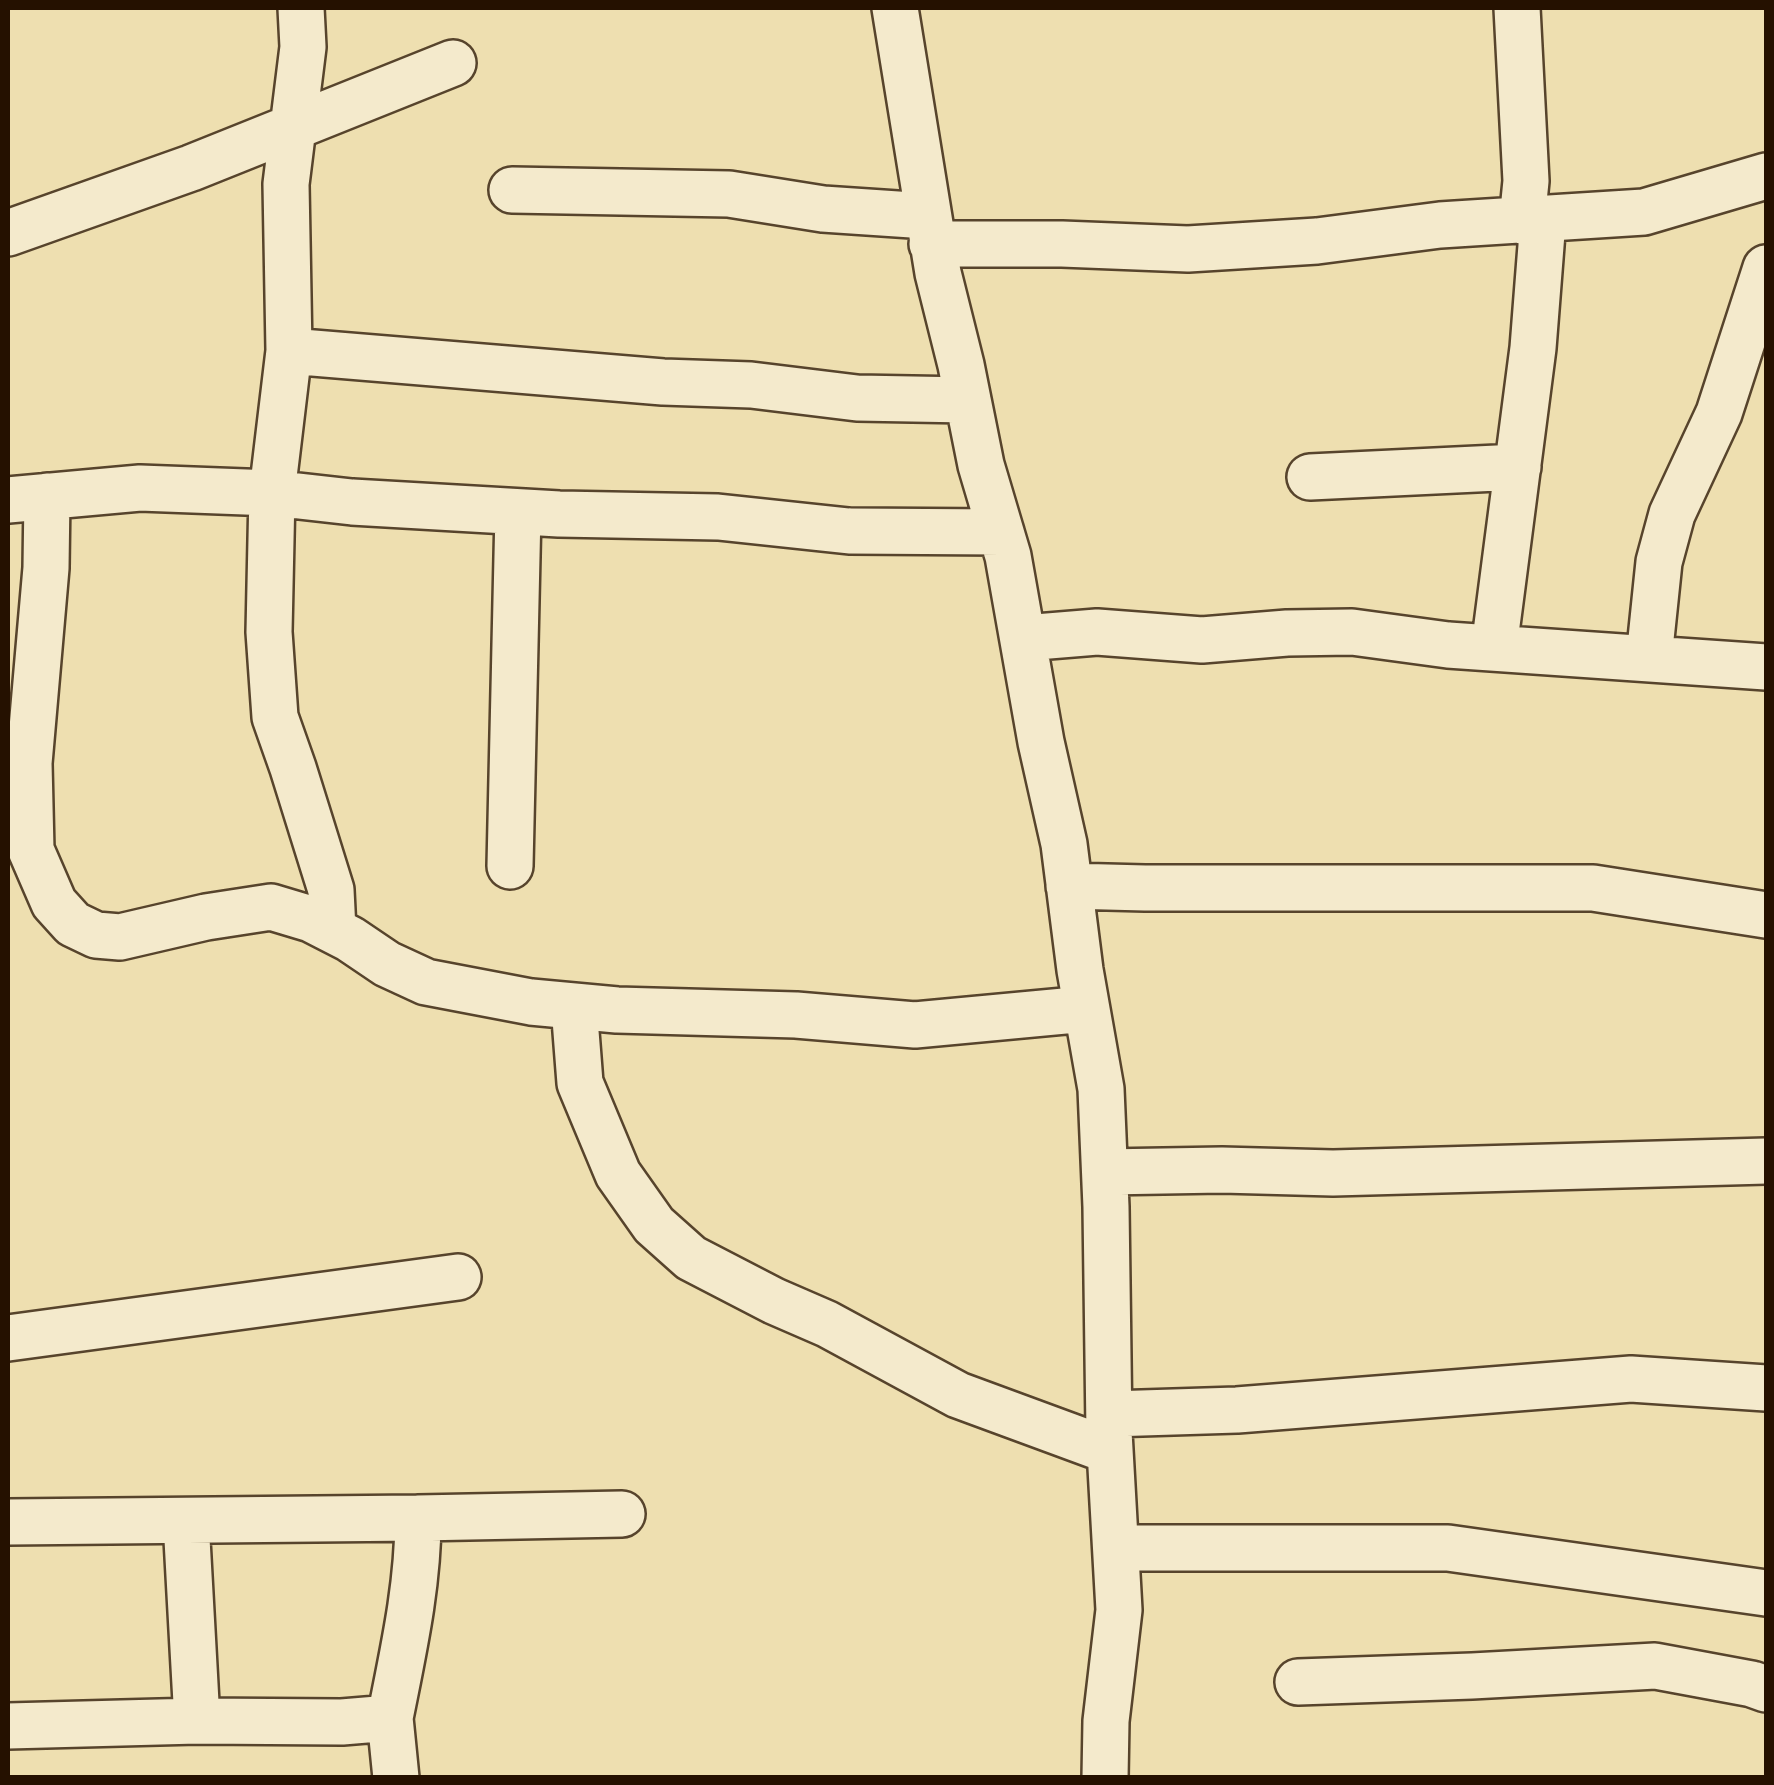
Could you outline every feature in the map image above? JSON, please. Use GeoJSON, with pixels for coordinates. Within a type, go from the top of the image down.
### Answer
{"type":"FeatureCollection","features":[{"type":"Feature","properties":{"kind":"street"},"geometry":{"type":"LineString","coordinates":[[301,8],[303,47],[286,184],[289,351],[272,493],[269,632],[275,717],[331,890],[333,930]]}},
{"type":"Feature","properties":{"kind":"street"},"geometry":{"type":"LineString","coordinates":[[895,8],[930,230],[981,465],[1008,556],[1041,742],[1064,844],[1100,1088],[1119,1610],[1106,1721],[1104,1778]]}},
{"type":"Feature","properties":{"kind":"street"},"geometry":{"type":"LineString","coordinates":[[1494,648],[1533,348],[1532,220],[1526,181],[1517,8]]}},
{"type":"Feature","properties":{"kind":"street"},"geometry":{"type":"LineString","coordinates":[[8,233],[191,168],[454,63]]}},
{"type":"Feature","properties":{"kind":"street"},"geometry":{"type":"LineString","coordinates":[[512,190],[729,194],[930,230],[1062,244],[1188,249],[1317,240],[1440,225],[1644,212],[1766,176]]}},
{"type":"Feature","properties":{"kind":"street"},"geometry":{"type":"LineString","coordinates":[[1649,658],[1659,562],[1672,514],[1719,413],[1766,268]]}},
{"type":"Feature","properties":{"kind":"street"},"geometry":{"type":"LineString","coordinates":[[289,351],[664,382],[751,385],[857,398],[968,400]]}},
{"type":"Feature","properties":{"kind":"street"},"geometry":{"type":"LineString","coordinates":[[1310,477],[1518,467]]}},
{"type":"Feature","properties":{"kind":"street"},"geometry":{"type":"LineString","coordinates":[[1000,532],[849,531],[718,517],[518,512],[272,493],[140,488],[27,498],[46,568],[29,764],[31,850],[54,903],[73,924],[96,935],[120,937],[206,916],[271,906],[311,919],[426,982],[530,1002],[915,1024],[1086,1009]]}},
{"type":"Feature","properties":{"kind":"street"},"geometry":{"type":"LineString","coordinates":[[510,866],[518,512]]}},
{"type":"Feature","properties":{"kind":"street"},"geometry":{"type":"LineString","coordinates":[[1024,638],[1097,632],[1202,640],[1352,632],[1448,645],[1766,667]]}},
{"type":"Feature","properties":{"kind":"street"},"geometry":{"type":"LineString","coordinates":[[1069,886],[1593,888],[1766,915]]}},
{"type":"Feature","properties":{"kind":"street"},"geometry":{"type":"LineString","coordinates":[[574,1006],[580,1084],[618,1174],[654,1225],[691,1258],[827,1324],[958,1395],[1110,1432],[1237,1410],[1631,1379],[1766,1388]]}},
{"type":"Feature","properties":{"kind":"street"},"geometry":{"type":"LineString","coordinates":[[1105,1172],[1333,1173],[1766,1161]]}},
{"type":"Feature","properties":{"kind":"street"},"geometry":{"type":"LineString","coordinates":[[8,1338],[458,1276]]}},
{"type":"Feature","properties":{"kind":"street"},"geometry":{"type":"LineString","coordinates":[[8,1522],[622,1514]]}},
{"type":"Feature","properties":{"kind":"street"},"geometry":{"type":"LineString","coordinates":[[396,1778],[390,1718],[415,1590],[418,1518]]}},
{"type":"Feature","properties":{"kind":"street"},"geometry":{"type":"LineString","coordinates":[[186,1521],[197,1721]]}},
{"type":"Feature","properties":{"kind":"street"},"geometry":{"type":"LineString","coordinates":[[1116,1548],[1448,1548],[1766,1593]]}},
{"type":"Feature","properties":{"kind":"street"},"geometry":{"type":"LineString","coordinates":[[1298,1682],[1655,1666],[1766,1689]]}},
{"type":"Feature","properties":{"kind":"street"},"geometry":{"type":"LineString","coordinates":[[8,1726],[390,1718]]}}]}
